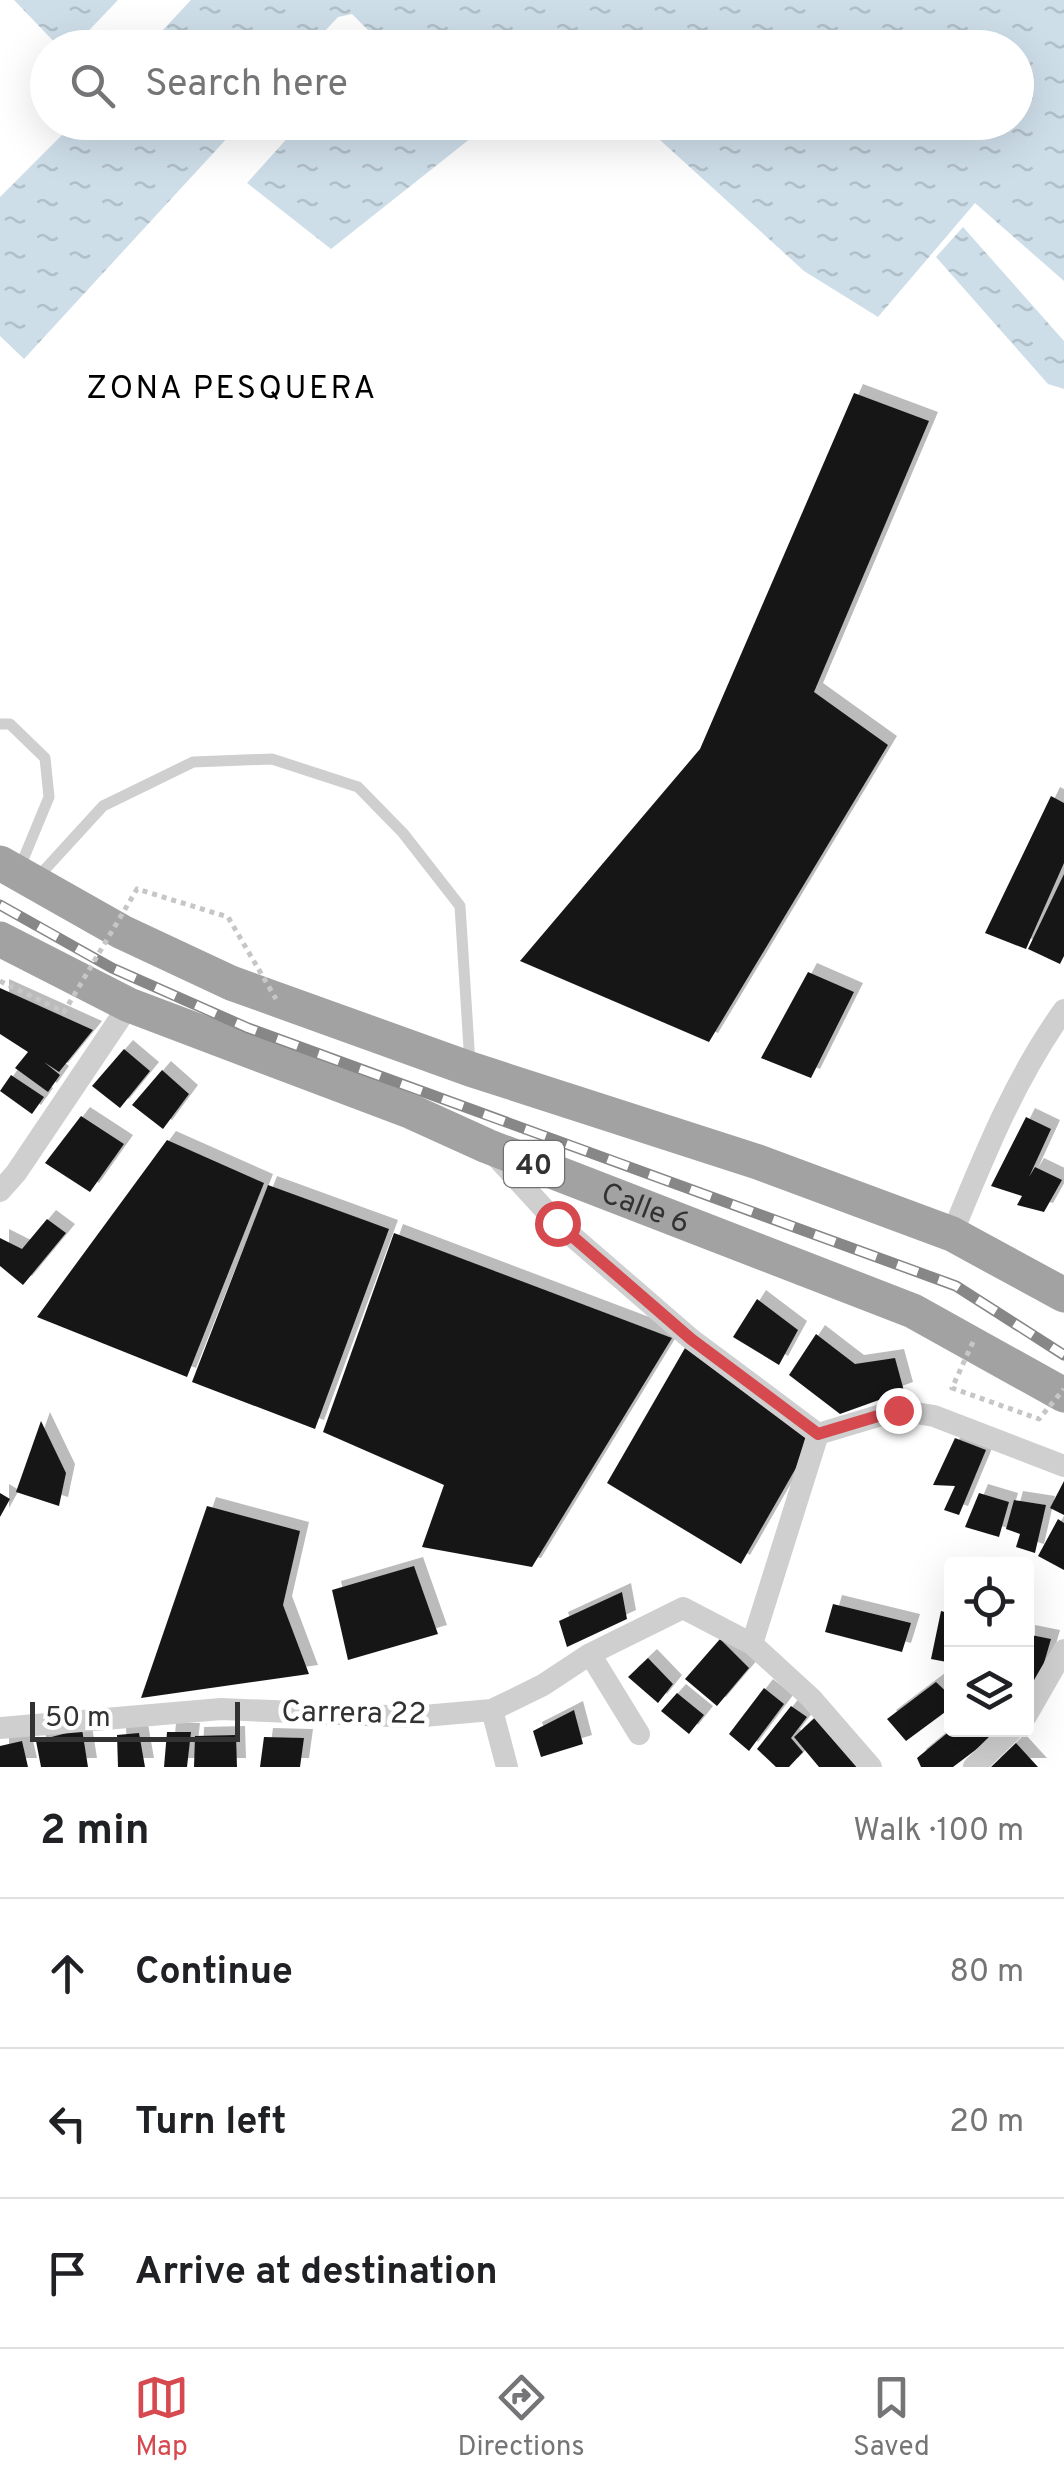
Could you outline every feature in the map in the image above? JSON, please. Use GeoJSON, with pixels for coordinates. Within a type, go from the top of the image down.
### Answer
{"type":"FeatureCollection","features":[{"type":"Feature","properties":{"kind":"highway","name":"40"},"geometry":{"type":"LineString","coordinates":[[16,874],[122,932],[231,983],[470,1068],[758,1162],[952,1234],[1064,1296]]}},
{"type":"Feature","properties":{"kind":"highway","name":"Calle 6"},"geometry":{"type":"LineString","coordinates":[[0,939],[129,1006],[412,1112],[487,1146],[914,1311],[1064,1392]]}},
{"type":"Feature","properties":{"kind":"street"},"geometry":{"type":"LineString","coordinates":[[0,1192],[129,1006]]}},
{"type":"Feature","properties":{"kind":"street"},"geometry":{"type":"LineString","coordinates":[[952,1234],[997,1125],[1040,1042],[1064,1010]]}},
{"type":"Feature","properties":{"kind":"street"},"geometry":{"type":"LineString","coordinates":[[487,1146],[557,1223],[661,1314],[818,1434]]}},
{"type":"Feature","properties":{"kind":"street"},"geometry":{"type":"LineString","coordinates":[[818,1434],[898,1410],[934,1416],[1064,1466]]}},
{"type":"Feature","properties":{"kind":"street"},"geometry":{"type":"LineString","coordinates":[[818,1434],[752,1644],[811,1698],[871,1767]]}},
{"type":"Feature","properties":{"kind":"street","name":"Carrera 22"},"geometry":{"type":"LineString","coordinates":[[0,1728],[220,1709],[412,1716],[492,1710],[590,1654],[683,1608],[752,1644]]}},
{"type":"Feature","properties":{"kind":"street"},"geometry":{"type":"LineString","coordinates":[[1034,1702],[1064,1650]]}},
{"type":"Feature","properties":{"kind":"street"},"geometry":{"type":"LineString","coordinates":[[590,1654],[640,1734]]}},
{"type":"Feature","properties":{"kind":"street"},"geometry":{"type":"LineString","coordinates":[[492,1710],[507,1767]]}},
{"type":"Feature","properties":{"kind":"street"},"geometry":{"type":"LineString","coordinates":[[974,1767],[1005,1737]]}},
{"type":"Feature","properties":{"kind":"lane"},"geometry":{"type":"LineString","coordinates":[[0,724],[10,724],[45,758],[49,796],[16,874]]}},
{"type":"Feature","properties":{"kind":"lane"},"geometry":{"type":"LineString","coordinates":[[16,874],[102,806],[193,762],[272,759],[358,786],[403,833],[460,906],[470,1068]]}},
{"type":"Feature","properties":{"kind":"path"},"geometry":{"type":"LineString","coordinates":[[0,981],[64,1012],[137,889],[228,917],[276,999]]}},
{"type":"Feature","properties":{"kind":"path"},"geometry":{"type":"LineString","coordinates":[[973,1342],[952,1388],[1039,1420],[1064,1392]]}},
{"type":"Feature","properties":{"kind":"water"},"geometry":{"type":"Polygon","coordinates":[[[14,0],[1064,0],[1064,281],[975,203],[878,317],[804,271],[660,140],[1034,140],[1034,30],[368,30],[352,14],[338,17],[326,30],[43,30],[14,0]]]}},
{"type":"Feature","properties":{"kind":"water"},"geometry":{"type":"Polygon","coordinates":[[[57,140],[225,140],[24,359],[0,336],[0,197],[57,140]]]}},
{"type":"Feature","properties":{"kind":"water"},"geometry":{"type":"Polygon","coordinates":[[[285,140],[469,140],[331,249],[247,183],[285,140]]]}},
{"type":"Feature","properties":{"kind":"water"},"geometry":{"type":"Polygon","coordinates":[[[963,227],[1064,341],[1064,389],[1048,384],[936,257],[963,227]]]}},
{"type":"Feature","properties":{"kind":"pier"},"geometry":{"type":"Polygon","coordinates":[[[118,0],[191,0],[163,30],[89,30],[118,0]]]}},
{"type":"Feature","properties":{"kind":"building"},"geometry":{"type":"Polygon","coordinates":[[[854,393],[929,421],[814,692],[888,745],[709,1042],[520,961],[700,749],[854,393]]]}},
{"type":"Feature","properties":{"kind":"building"},"geometry":{"type":"Polygon","coordinates":[[[1051,796],[1064,803],[1064,863],[1026,949],[985,933],[1051,796]]]}},
{"type":"Feature","properties":{"kind":"building"},"geometry":{"type":"Polygon","coordinates":[[[1064,874],[1064,956],[1060,964],[1028,949],[1064,874]]]}},
{"type":"Feature","properties":{"kind":"building"},"geometry":{"type":"Polygon","coordinates":[[[808,972],[854,992],[811,1078],[761,1058],[808,972]]]}},
{"type":"Feature","properties":{"kind":"building"},"geometry":{"type":"Polygon","coordinates":[[[0,988],[93,1030],[59,1072],[44,1062],[60,1075],[48,1092],[15,1068],[28,1052],[0,1034],[0,988]]]}},
{"type":"Feature","properties":{"kind":"building"},"geometry":{"type":"Polygon","coordinates":[[[124,1049],[150,1071],[120,1108],[92,1086],[124,1049]]]}},
{"type":"Feature","properties":{"kind":"building"},"geometry":{"type":"Polygon","coordinates":[[[162,1070],[189,1094],[163,1129],[132,1105],[162,1070]]]}},
{"type":"Feature","properties":{"kind":"building"},"geometry":{"type":"Polygon","coordinates":[[[11,1075],[44,1097],[32,1114],[0,1091],[11,1075]]]}},
{"type":"Feature","properties":{"kind":"building"},"geometry":{"type":"Polygon","coordinates":[[[81,1116],[124,1144],[90,1192],[45,1163],[81,1116]]]}},
{"type":"Feature","properties":{"kind":"building"},"geometry":{"type":"Polygon","coordinates":[[[1026,1117],[1051,1129],[1029,1177],[1035,1167],[1062,1180],[1044,1212],[1017,1205],[1022,1196],[991,1186],[1026,1117]]]}},
{"type":"Feature","properties":{"kind":"building"},"geometry":{"type":"Polygon","coordinates":[[[167,1140],[264,1183],[187,1377],[37,1317],[167,1140]]]}},
{"type":"Feature","properties":{"kind":"building"},"geometry":{"type":"Polygon","coordinates":[[[268,1185],[389,1229],[315,1429],[192,1382],[268,1185]]]}},
{"type":"Feature","properties":{"kind":"building"},"geometry":{"type":"Polygon","coordinates":[[[47,1219],[66,1233],[23,1285],[0,1266],[0,1238],[22,1249],[47,1219]]]}},
{"type":"Feature","properties":{"kind":"building"},"geometry":{"type":"Polygon","coordinates":[[[394,1233],[672,1338],[532,1567],[422,1547],[444,1485],[323,1432],[394,1233]]]}},
{"type":"Feature","properties":{"kind":"building"},"geometry":{"type":"Polygon","coordinates":[[[757,1299],[798,1330],[779,1365],[733,1337],[757,1299]]]}},
{"type":"Feature","properties":{"kind":"building"},"geometry":{"type":"Polygon","coordinates":[[[816,1334],[855,1364],[895,1358],[904,1391],[840,1414],[789,1375],[816,1334]]]}},
{"type":"Feature","properties":{"kind":"building"},"geometry":{"type":"Polygon","coordinates":[[[685,1348],[812,1440],[741,1564],[607,1483],[685,1348]]]}},
{"type":"Feature","properties":{"kind":"building"},"geometry":{"type":"Polygon","coordinates":[[[41,1421],[66,1473],[59,1506],[16,1492],[41,1421]]]}},
{"type":"Feature","properties":{"kind":"building"},"geometry":{"type":"Polygon","coordinates":[[[955,1438],[986,1450],[959,1515],[944,1510],[955,1486],[933,1485],[955,1438]]]}},
{"type":"Feature","properties":{"kind":"building"},"geometry":{"type":"Polygon","coordinates":[[[1064,1481],[1064,1515],[1050,1508],[1064,1481]]]}},
{"type":"Feature","properties":{"kind":"building"},"geometry":{"type":"Polygon","coordinates":[[[0,1493],[10,1499],[0,1517],[0,1493]]]}},
{"type":"Feature","properties":{"kind":"building"},"geometry":{"type":"Polygon","coordinates":[[[979,1493],[1009,1502],[999,1537],[965,1527],[979,1493]]]}},
{"type":"Feature","properties":{"kind":"building"},"geometry":{"type":"Polygon","coordinates":[[[1014,1500],[1046,1505],[1035,1553],[1016,1547],[1020,1534],[1006,1529],[1014,1500]]]}},
{"type":"Feature","properties":{"kind":"building"},"geometry":{"type":"Polygon","coordinates":[[[207,1506],[300,1531],[283,1605],[309,1674],[141,1698],[207,1506]]]}},
{"type":"Feature","properties":{"kind":"building"},"geometry":{"type":"Polygon","coordinates":[[[1058,1519],[1064,1523],[1064,1570],[1038,1556],[1058,1519]]]}},
{"type":"Feature","properties":{"kind":"building"},"geometry":{"type":"Polygon","coordinates":[[[414,1566],[438,1634],[348,1660],[332,1590],[414,1566]]]}},
{"type":"Feature","properties":{"kind":"building"},"geometry":{"type":"Polygon","coordinates":[[[622,1592],[627,1619],[567,1647],[559,1621],[622,1592]]]}},
{"type":"Feature","properties":{"kind":"building"},"geometry":{"type":"Polygon","coordinates":[[[833,1604],[911,1623],[902,1652],[825,1632],[833,1604]]]}},
{"type":"Feature","properties":{"kind":"building"},"geometry":{"type":"Polygon","coordinates":[[[941,1611],[944,1661],[931,1659],[941,1611]]]}},
{"type":"Feature","properties":{"kind":"building"},"geometry":{"type":"Polygon","coordinates":[[[1034,1636],[1051,1639],[1034,1688],[1034,1636]]]}},
{"type":"Feature","properties":{"kind":"building"},"geometry":{"type":"Polygon","coordinates":[[[720,1639],[749,1668],[717,1706],[685,1679],[720,1639]]]}},
{"type":"Feature","properties":{"kind":"building"},"geometry":{"type":"Polygon","coordinates":[[[648,1658],[673,1684],[658,1703],[628,1677],[648,1658]]]}},
{"type":"Feature","properties":{"kind":"building"},"geometry":{"type":"Polygon","coordinates":[[[936,1682],[944,1690],[944,1713],[906,1741],[887,1719],[936,1682]]]}},
{"type":"Feature","properties":{"kind":"building"},"geometry":{"type":"Polygon","coordinates":[[[764,1688],[784,1704],[749,1751],[729,1734],[764,1688]]]}},
{"type":"Feature","properties":{"kind":"building"},"geometry":{"type":"Polygon","coordinates":[[[677,1693],[704,1715],[689,1734],[661,1711],[677,1693]]]}},
{"type":"Feature","properties":{"kind":"building"},"geometry":{"type":"Polygon","coordinates":[[[791,1706],[807,1717],[791,1738],[803,1752],[789,1767],[776,1767],[757,1749],[791,1706]]]}},
{"type":"Feature","properties":{"kind":"building"},"geometry":{"type":"Polygon","coordinates":[[[574,1710],[583,1744],[541,1757],[533,1731],[574,1710]]]}},
{"type":"Feature","properties":{"kind":"building"},"geometry":{"type":"Polygon","coordinates":[[[820,1713],[861,1762],[856,1767],[819,1767],[794,1737],[820,1713]]]}},
{"type":"Feature","properties":{"kind":"building"},"geometry":{"type":"Polygon","coordinates":[[[82,1729],[88,1767],[41,1767],[36,1741],[82,1729]]]}},
{"type":"Feature","properties":{"kind":"building"},"geometry":{"type":"Polygon","coordinates":[[[167,1732],[191,1732],[187,1767],[164,1767],[167,1732]]]}},
{"type":"Feature","properties":{"kind":"building"},"geometry":{"type":"Polygon","coordinates":[[[139,1733],[145,1767],[118,1767],[117,1735],[139,1733]]]}},
{"type":"Feature","properties":{"kind":"building"},"geometry":{"type":"Polygon","coordinates":[[[236,1735],[237,1767],[194,1767],[195,1736],[236,1735]]]}},
{"type":"Feature","properties":{"kind":"building"},"geometry":{"type":"Polygon","coordinates":[[[944,1736],[993,1737],[953,1767],[921,1767],[917,1758],[944,1736]]]}},
{"type":"Feature","properties":{"kind":"building"},"geometry":{"type":"Polygon","coordinates":[[[264,1737],[304,1738],[300,1767],[260,1767],[264,1737]]]}},
{"type":"Feature","properties":{"kind":"building"},"geometry":{"type":"Polygon","coordinates":[[[22,1741],[28,1767],[0,1767],[0,1746],[22,1741]]]}},
{"type":"Feature","properties":{"kind":"building"},"geometry":{"type":"Polygon","coordinates":[[[1016,1743],[1038,1767],[991,1767],[1016,1743]]]}},
{"type":"Feature","properties":{"kind":"railway"},"geometry":{"type":"LineString","coordinates":[[0,905],[112,968],[248,1028],[956,1286],[1064,1355]]}},
{"type":"Feature","properties":{"kind":"district","name":"ZONA PESQUERA"},"geometry":{"type":"Point","coordinates":[232,387]}},
{"type":"Feature","properties":{"kind":"route"},"geometry":{"type":"LineString","coordinates":[[557,1223],[691,1339],[818,1434],[898,1410]]}}]}
